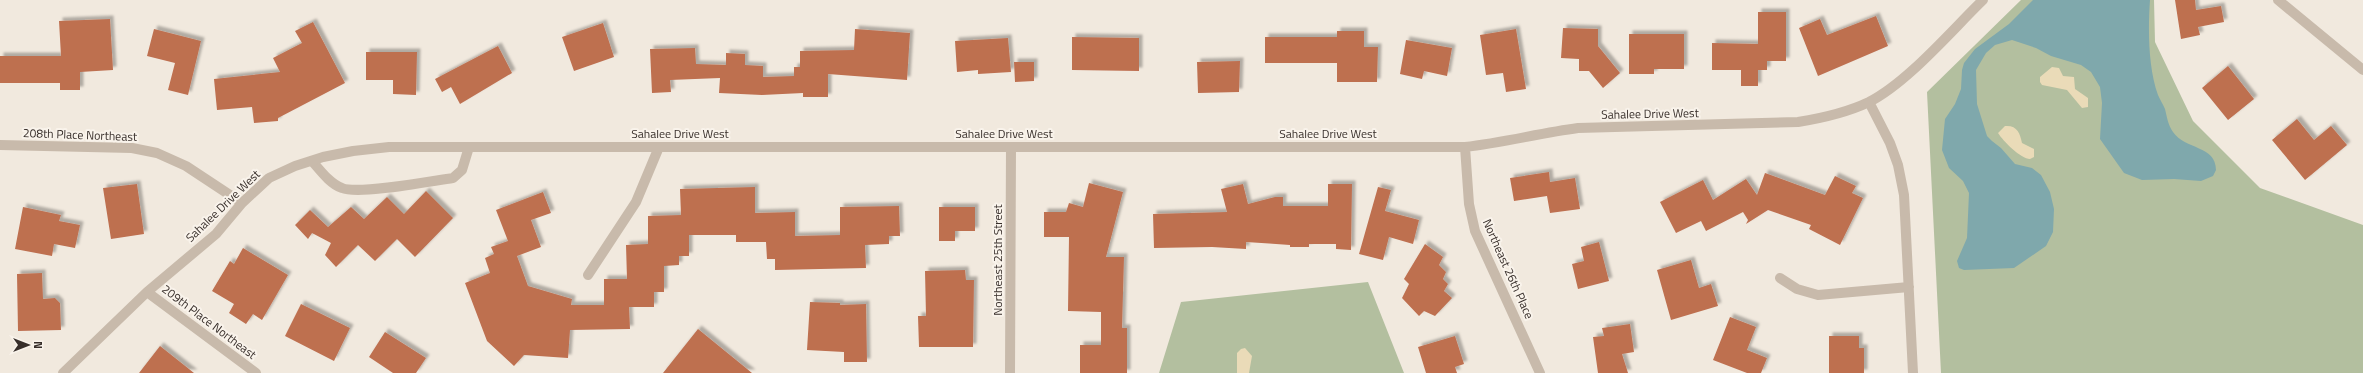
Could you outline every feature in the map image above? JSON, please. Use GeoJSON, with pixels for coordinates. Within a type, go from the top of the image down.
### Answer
{"type":"FeatureCollection","features":[{"type":"Feature","properties":{"kind":"street","name":"Sahalee Drive West"},"geometry":{"type":"LineString","coordinates":[[63,373],[147,292],[216,234],[242,203],[269,178],[312,161],[353,151],[389,147],[1465,147],[1501,143],[1549,132],[1578,128],[1798,122],[1832,116],[1869,102],[1909,73],[1983,0]]}},
{"type":"Feature","properties":{"kind":"street"},"geometry":{"type":"LineString","coordinates":[[2278,0],[2363,70]]}},
{"type":"Feature","properties":{"kind":"street"},"geometry":{"type":"LineString","coordinates":[[1869,102],[1890,143],[1898,165],[1904,195],[1913,373]]}},
{"type":"Feature","properties":{"kind":"street","name":"208th Place Northeast"},"geometry":{"type":"LineString","coordinates":[[0,145],[132,148],[157,153],[186,166],[242,203]]}},
{"type":"Feature","properties":{"kind":"street"},"geometry":{"type":"LineString","coordinates":[[312,161],[325,176],[342,188],[367,189],[453,178],[462,170],[469,147]]}},
{"type":"Feature","properties":{"kind":"street"},"geometry":{"type":"LineString","coordinates":[[588,275],[636,202],[659,147]]}},
{"type":"Feature","properties":{"kind":"street","name":"Northeast 25th Street"},"geometry":{"type":"LineString","coordinates":[[1010,373],[1011,147]]}},
{"type":"Feature","properties":{"kind":"street","name":"Northeast 26th Place"},"geometry":{"type":"LineString","coordinates":[[1465,147],[1469,204],[1476,231],[1540,373]]}},
{"type":"Feature","properties":{"kind":"street"},"geometry":{"type":"LineString","coordinates":[[1780,278],[1797,289],[1818,295],[1909,286]]}},
{"type":"Feature","properties":{"kind":"street","name":"209th Place Northeast"},"geometry":{"type":"LineString","coordinates":[[147,292],[256,373]]}},
{"type":"Feature","properties":{"kind":"green space"},"geometry":{"type":"Polygon","coordinates":[[[2021,0],[2154,0],[2155,42],[2193,121],[2260,188],[2363,225],[2363,373],[1941,373],[1927,92],[2021,0]]]}},
{"type":"Feature","properties":{"kind":"green space"},"geometry":{"type":"Polygon","coordinates":[[[1368,282],[1404,373],[1159,373],[1181,302],[1368,282]]]}},
{"type":"Feature","properties":{"kind":"sand"},"geometry":{"type":"Polygon","coordinates":[[[2052,67],[2059,68],[2063,76],[2074,77],[2075,89],[2088,98],[2088,107],[2082,108],[2067,90],[2042,85],[2040,82],[2040,77],[2052,67]]]}},
{"type":"Feature","properties":{"kind":"sand"},"geometry":{"type":"Polygon","coordinates":[[[2005,126],[2015,128],[2017,130],[2022,143],[2034,149],[2034,157],[2030,159],[2026,158],[2012,149],[1998,133],[2005,126]]]}},
{"type":"Feature","properties":{"kind":"sand"},"geometry":{"type":"Polygon","coordinates":[[[1245,348],[1252,356],[1249,373],[1237,373],[1237,353],[1241,349],[1245,348]]]}},
{"type":"Feature","properties":{"kind":"water"},"geometry":{"type":"Polygon","coordinates":[[[2033,0],[2150,0],[2149,35],[2152,72],[2158,95],[2165,109],[2169,124],[2178,138],[2211,156],[2215,162],[2216,170],[2213,176],[2201,181],[2174,179],[2142,180],[2124,173],[2100,139],[2102,103],[2100,87],[2091,72],[2081,65],[2051,56],[2036,48],[2012,40],[1995,45],[1986,53],[1976,70],[1977,104],[1987,136],[2001,148],[2015,164],[2032,168],[2041,175],[2050,192],[2054,209],[2053,232],[2046,246],[2014,268],[1964,270],[1959,268],[1957,261],[1967,238],[1969,193],[1963,181],[1949,168],[1942,150],[1945,119],[1955,104],[1961,89],[1964,63],[1975,49],[2009,24],[2033,0]]]}},
{"type":"Feature","properties":{"kind":"building"},"geometry":{"type":"Polygon","coordinates":[[[2175,0],[2195,0],[2196,10],[2221,6],[2224,22],[2198,27],[2200,35],[2181,39],[2175,0]]]}},
{"type":"Feature","properties":{"kind":"building"},"geometry":{"type":"Polygon","coordinates":[[[1758,12],[1786,12],[1786,61],[1767,61],[1767,70],[1758,70],[1758,86],[1741,86],[1741,70],[1712,70],[1712,43],[1758,44],[1758,12]]]}},
{"type":"Feature","properties":{"kind":"building"},"geometry":{"type":"Polygon","coordinates":[[[1876,16],[1888,46],[1818,76],[1799,28],[1820,19],[1827,35],[1876,16]]]}},
{"type":"Feature","properties":{"kind":"building"},"geometry":{"type":"Polygon","coordinates":[[[110,19],[113,70],[80,72],[80,90],[60,90],[60,83],[0,83],[0,56],[61,56],[59,21],[110,19]]]}},
{"type":"Feature","properties":{"kind":"building"},"geometry":{"type":"Polygon","coordinates":[[[313,22],[345,83],[278,118],[278,121],[254,123],[252,107],[217,110],[214,79],[280,72],[273,58],[302,43],[295,31],[313,22]]]}},
{"type":"Feature","properties":{"kind":"building"},"geometry":{"type":"Polygon","coordinates":[[[603,23],[614,57],[574,71],[562,37],[603,23]]]}},
{"type":"Feature","properties":{"kind":"building"},"geometry":{"type":"Polygon","coordinates":[[[1563,28],[1598,29],[1598,46],[1620,73],[1603,88],[1589,71],[1579,71],[1579,59],[1561,58],[1563,28]]]}},
{"type":"Feature","properties":{"kind":"building"},"geometry":{"type":"Polygon","coordinates":[[[154,29],[201,41],[188,95],[168,90],[175,63],[147,56],[154,29]]]}},
{"type":"Feature","properties":{"kind":"building"},"geometry":{"type":"Polygon","coordinates":[[[855,29],[910,33],[907,80],[828,74],[828,97],[803,97],[803,93],[762,95],[719,93],[720,78],[670,80],[671,92],[652,93],[650,49],[695,48],[696,64],[726,65],[726,53],[745,54],[745,65],[763,66],[763,77],[794,76],[794,67],[800,67],[800,51],[854,50],[855,29]]]}},
{"type":"Feature","properties":{"kind":"building"},"geometry":{"type":"Polygon","coordinates":[[[1516,29],[1526,89],[1506,92],[1503,73],[1486,75],[1480,35],[1516,29]]]}},
{"type":"Feature","properties":{"kind":"building"},"geometry":{"type":"Polygon","coordinates":[[[1337,31],[1364,31],[1364,47],[1378,47],[1377,82],[1337,82],[1337,63],[1265,63],[1265,37],[1337,37],[1337,31]]]}},
{"type":"Feature","properties":{"kind":"building"},"geometry":{"type":"Polygon","coordinates":[[[1629,34],[1684,34],[1684,69],[1654,69],[1654,74],[1629,74],[1629,34]]]}},
{"type":"Feature","properties":{"kind":"building"},"geometry":{"type":"Polygon","coordinates":[[[1072,37],[1139,38],[1139,71],[1072,70],[1072,37]]]}},
{"type":"Feature","properties":{"kind":"building"},"geometry":{"type":"Polygon","coordinates":[[[1008,38],[1011,72],[978,74],[978,70],[957,72],[955,41],[1008,38]]]}},
{"type":"Feature","properties":{"kind":"building"},"geometry":{"type":"Polygon","coordinates":[[[1406,40],[1452,48],[1447,76],[1424,71],[1422,79],[1400,74],[1406,40]]]}},
{"type":"Feature","properties":{"kind":"building"},"geometry":{"type":"Polygon","coordinates":[[[498,46],[512,73],[460,104],[451,87],[442,92],[435,79],[498,46]]]}},
{"type":"Feature","properties":{"kind":"building"},"geometry":{"type":"Polygon","coordinates":[[[366,52],[417,52],[416,95],[393,94],[393,80],[366,80],[366,52]]]}},
{"type":"Feature","properties":{"kind":"building"},"geometry":{"type":"Polygon","coordinates":[[[1240,61],[1239,92],[1198,93],[1197,62],[1240,61]]]}},
{"type":"Feature","properties":{"kind":"building"},"geometry":{"type":"Polygon","coordinates":[[[1014,62],[1034,62],[1034,81],[1015,82],[1014,62]]]}},
{"type":"Feature","properties":{"kind":"building"},"geometry":{"type":"Polygon","coordinates":[[[2228,66],[2254,99],[2228,120],[2202,88],[2228,66]]]}},
{"type":"Feature","properties":{"kind":"building"},"geometry":{"type":"Polygon","coordinates":[[[2297,119],[2314,140],[2331,126],[2347,145],[2305,180],[2272,140],[2297,119]]]}},
{"type":"Feature","properties":{"kind":"building"},"geometry":{"type":"Polygon","coordinates":[[[1549,172],[1550,182],[1575,178],[1580,209],[1550,213],[1547,196],[1514,201],[1510,178],[1549,172]]]}},
{"type":"Feature","properties":{"kind":"building"},"geometry":{"type":"Polygon","coordinates":[[[1765,173],[1825,195],[1835,176],[1856,186],[1852,193],[1863,198],[1840,245],[1809,229],[1811,225],[1768,210],[1746,224],[1748,220],[1743,212],[1706,231],[1701,221],[1676,233],[1660,202],[1703,180],[1713,200],[1746,179],[1757,195],[1765,173]]]}},
{"type":"Feature","properties":{"kind":"building"},"geometry":{"type":"Polygon","coordinates":[[[1089,183],[1123,192],[1106,257],[1124,257],[1122,328],[1127,328],[1127,373],[1080,373],[1080,345],[1101,345],[1101,312],[1068,311],[1069,237],[1044,237],[1044,212],[1066,212],[1069,203],[1083,207],[1089,183]]]}},
{"type":"Feature","properties":{"kind":"building"},"geometry":{"type":"Polygon","coordinates":[[[137,184],[144,234],[111,239],[103,188],[137,184]]]}},
{"type":"Feature","properties":{"kind":"building"},"geometry":{"type":"Polygon","coordinates":[[[1243,184],[1248,204],[1275,197],[1283,197],[1283,206],[1328,206],[1328,184],[1352,184],[1351,250],[1336,249],[1336,244],[1309,244],[1309,247],[1290,247],[1290,245],[1246,242],[1246,249],[1212,247],[1154,248],[1153,214],[1227,212],[1221,189],[1243,184]]]}},
{"type":"Feature","properties":{"kind":"building"},"geometry":{"type":"Polygon","coordinates":[[[755,187],[755,213],[795,212],[795,236],[840,235],[840,207],[899,206],[900,236],[889,236],[889,244],[865,245],[866,268],[775,270],[775,259],[767,259],[766,242],[736,242],[736,235],[689,235],[689,256],[679,256],[679,265],[664,266],[664,292],[654,292],[654,307],[629,307],[630,329],[570,330],[568,358],[524,355],[514,366],[487,341],[465,283],[490,273],[485,258],[494,254],[491,247],[508,241],[496,210],[543,192],[551,213],[531,220],[541,247],[517,256],[528,286],[572,299],[571,305],[604,305],[604,279],[627,279],[626,245],[648,244],[648,216],[681,215],[680,189],[755,187]]]}},
{"type":"Feature","properties":{"kind":"building"},"geometry":{"type":"Polygon","coordinates":[[[1378,187],[1391,190],[1385,211],[1419,220],[1413,244],[1389,237],[1383,260],[1359,254],[1378,187]]]}},
{"type":"Feature","properties":{"kind":"building"},"geometry":{"type":"Polygon","coordinates":[[[426,191],[453,218],[415,257],[397,239],[375,261],[358,245],[336,267],[325,255],[331,243],[312,233],[308,239],[295,225],[310,210],[328,227],[351,207],[364,219],[387,197],[404,214],[426,191]]]}},
{"type":"Feature","properties":{"kind":"building"},"geometry":{"type":"Polygon","coordinates":[[[23,207],[61,215],[59,221],[80,225],[75,248],[54,244],[52,256],[15,249],[23,207]]]}},
{"type":"Feature","properties":{"kind":"building"},"geometry":{"type":"Polygon","coordinates":[[[939,207],[975,207],[975,231],[955,231],[955,241],[939,241],[939,207]]]}},
{"type":"Feature","properties":{"kind":"building"},"geometry":{"type":"Polygon","coordinates":[[[1599,242],[1609,281],[1578,289],[1572,264],[1584,261],[1581,247],[1599,242]]]}},
{"type":"Feature","properties":{"kind":"building"},"geometry":{"type":"Polygon","coordinates":[[[1425,244],[1443,257],[1439,265],[1446,272],[1443,279],[1448,284],[1444,291],[1452,298],[1435,316],[1424,311],[1419,316],[1402,298],[1409,284],[1404,279],[1425,244]]]}},
{"type":"Feature","properties":{"kind":"building"},"geometry":{"type":"Polygon","coordinates":[[[243,248],[288,275],[262,320],[253,314],[246,324],[229,313],[234,304],[212,291],[230,261],[234,264],[243,248]]]}},
{"type":"Feature","properties":{"kind":"building"},"geometry":{"type":"Polygon","coordinates":[[[1691,260],[1699,288],[1711,284],[1718,306],[1671,320],[1657,270],[1691,260]]]}},
{"type":"Feature","properties":{"kind":"building"},"geometry":{"type":"Polygon","coordinates":[[[965,270],[966,280],[974,280],[973,347],[919,347],[918,316],[926,316],[925,271],[965,270]]]}},
{"type":"Feature","properties":{"kind":"building"},"geometry":{"type":"Polygon","coordinates":[[[42,273],[43,299],[55,298],[60,303],[61,330],[18,331],[17,274],[42,273]]]}},
{"type":"Feature","properties":{"kind":"building"},"geometry":{"type":"Polygon","coordinates":[[[810,302],[840,303],[840,305],[866,304],[867,362],[844,362],[844,352],[807,350],[810,302]]]}},
{"type":"Feature","properties":{"kind":"building"},"geometry":{"type":"Polygon","coordinates":[[[301,304],[350,328],[334,361],[285,336],[301,304]]]}},
{"type":"Feature","properties":{"kind":"building"},"geometry":{"type":"Polygon","coordinates":[[[1730,317],[1756,327],[1747,350],[1767,358],[1761,373],[1747,373],[1713,360],[1730,317]]]}},
{"type":"Feature","properties":{"kind":"building"},"geometry":{"type":"Polygon","coordinates":[[[1630,324],[1634,352],[1622,354],[1628,373],[1598,373],[1593,337],[1604,336],[1602,328],[1630,324]]]}},
{"type":"Feature","properties":{"kind":"building"},"geometry":{"type":"Polygon","coordinates":[[[698,329],[752,373],[663,373],[698,329]]]}},
{"type":"Feature","properties":{"kind":"building"},"geometry":{"type":"Polygon","coordinates":[[[385,332],[426,358],[416,373],[393,373],[369,357],[385,332]]]}},
{"type":"Feature","properties":{"kind":"building"},"geometry":{"type":"Polygon","coordinates":[[[1455,336],[1464,364],[1455,367],[1457,373],[1426,373],[1418,347],[1455,336]]]}},
{"type":"Feature","properties":{"kind":"building"},"geometry":{"type":"Polygon","coordinates":[[[1829,336],[1859,336],[1859,348],[1864,348],[1864,373],[1829,373],[1829,336]]]}},
{"type":"Feature","properties":{"kind":"building"},"geometry":{"type":"Polygon","coordinates":[[[160,346],[194,373],[139,373],[160,346]]]}}]}
